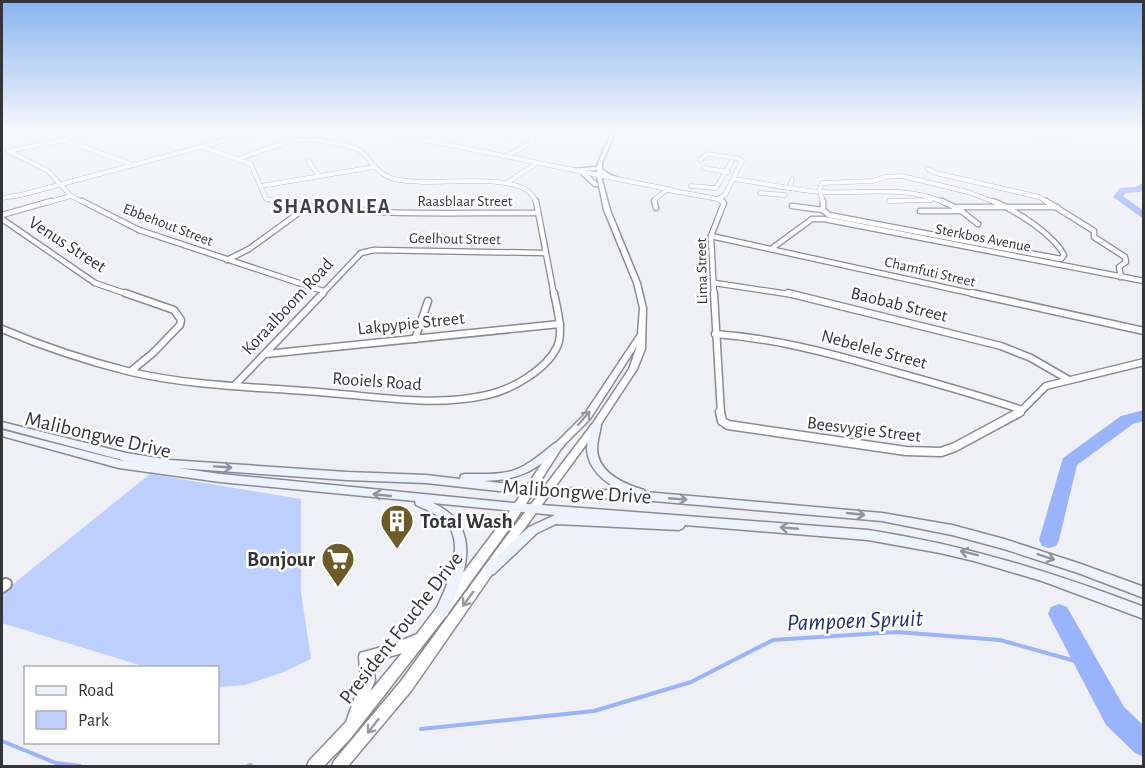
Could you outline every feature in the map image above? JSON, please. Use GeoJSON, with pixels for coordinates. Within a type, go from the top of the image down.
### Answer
{"type":"FeatureCollection","features":[{"type":"Feature","properties":{"kind":"main road","name":"Malibongwe Drive"},"geometry":{"type":"LineString","coordinates":[[2,425],[126,458],[170,464],[426,479],[528,490],[653,497],[882,517],[952,530],[1070,565],[1143,593]]}},
{"type":"Feature","properties":{"kind":"main road"},"geometry":{"type":"LineString","coordinates":[[596,425],[592,449],[601,471],[610,480],[628,490],[653,497]]}},
{"type":"Feature","properties":{"kind":"main road","name":"Malibongwe Drive"},"geometry":{"type":"LineString","coordinates":[[2,433],[119,464],[154,470],[406,497],[732,523],[916,541],[968,553],[1054,578],[1143,613]]}},
{"type":"Feature","properties":{"kind":"main road"},"geometry":{"type":"LineString","coordinates":[[426,479],[510,477],[533,466],[559,445]]}},
{"type":"Feature","properties":{"kind":"main road"},"geometry":{"type":"LineString","coordinates":[[406,497],[429,505],[448,516],[462,541],[462,556],[458,573],[442,612]]}},
{"type":"Feature","properties":{"kind":"main road"},"geometry":{"type":"LineString","coordinates":[[490,570],[533,530],[555,519],[569,518],[642,524],[732,523]]}},
{"type":"Feature","properties":{"kind":"street","name":"Ebbehout Street"},"geometry":{"type":"LineString","coordinates":[[40,167],[48,171],[71,196],[139,230],[323,291]]}},
{"type":"Feature","properties":{"kind":"street"},"geometry":{"type":"LineString","coordinates":[[2,198],[127,167]]}},
{"type":"Feature","properties":{"kind":"street","name":"Raasblaar Street"},"geometry":{"type":"LineString","coordinates":[[252,167],[266,199],[307,207],[396,212],[538,213]]}},
{"type":"Feature","properties":{"kind":"street"},"geometry":{"type":"LineString","coordinates":[[312,167],[319,176]]}},
{"type":"Feature","properties":{"kind":"street"},"geometry":{"type":"LineString","coordinates":[[261,186],[374,167],[384,177],[398,180],[508,182],[531,167]]}},
{"type":"Feature","properties":{"kind":"street"},"geometry":{"type":"LineString","coordinates":[[553,167],[718,199],[725,195],[740,167]]}},
{"type":"Feature","properties":{"kind":"street"},"geometry":{"type":"LineString","coordinates":[[553,167],[597,176]]}},
{"type":"Feature","properties":{"kind":"street"},"geometry":{"type":"LineString","coordinates":[[691,186],[715,188],[729,167]]}},
{"type":"Feature","properties":{"kind":"street"},"geometry":{"type":"LineString","coordinates":[[572,171],[597,168],[608,176],[622,181]]}},
{"type":"Feature","properties":{"kind":"street","name":"President Fouche Drive"},"geometry":{"type":"LineString","coordinates":[[339,766],[406,686],[596,425],[633,369],[641,349],[644,321],[641,296],[598,185],[597,168]]}},
{"type":"Feature","properties":{"kind":"street"},"geometry":{"type":"LineString","coordinates":[[704,168],[737,174]]}},
{"type":"Feature","properties":{"kind":"street"},"geometry":{"type":"LineString","coordinates":[[928,169],[936,173],[1044,199],[1094,231],[1094,237],[1125,257],[1126,262],[1119,267],[1121,277]]}},
{"type":"Feature","properties":{"kind":"street"},"geometry":{"type":"LineString","coordinates":[[584,174],[598,185],[608,181],[622,181]]}},
{"type":"Feature","properties":{"kind":"street"},"geometry":{"type":"LineString","coordinates":[[762,184],[763,175]]}},
{"type":"Feature","properties":{"kind":"street"},"geometry":{"type":"LineString","coordinates":[[792,206],[823,210],[829,215],[1046,257],[1063,258],[1061,247],[1058,244],[1008,207],[975,194],[902,176],[885,177],[873,181],[823,183],[820,187],[823,210]]}},
{"type":"Feature","properties":{"kind":"street"},"geometry":{"type":"LineString","coordinates":[[790,188],[792,179]]}},
{"type":"Feature","properties":{"kind":"street"},"geometry":{"type":"LineString","coordinates":[[733,181],[822,192],[897,191],[934,199],[959,209],[978,224]]}},
{"type":"Feature","properties":{"kind":"street","name":"Rooiels Road"},"geometry":{"type":"LineString","coordinates":[[2,329],[105,365],[234,386],[422,401],[491,395],[519,382],[552,352],[557,346],[560,324],[532,192],[508,182]]}},
{"type":"Feature","properties":{"kind":"street"},"geometry":{"type":"LineString","coordinates":[[756,199],[760,193],[773,186]]}},
{"type":"Feature","properties":{"kind":"street"},"geometry":{"type":"LineString","coordinates":[[656,208],[654,200],[668,190]]}},
{"type":"Feature","properties":{"kind":"street"},"geometry":{"type":"LineString","coordinates":[[760,193],[785,195]]}},
{"type":"Feature","properties":{"kind":"street"},"geometry":{"type":"LineString","coordinates":[[2,217],[71,196]]}},
{"type":"Feature","properties":{"kind":"street","name":"Lima Street"},"geometry":{"type":"LineString","coordinates":[[718,199],[724,203],[711,236],[719,403]]}},
{"type":"Feature","properties":{"kind":"street"},"geometry":{"type":"LineString","coordinates":[[889,201],[934,199]]}},
{"type":"Feature","properties":{"kind":"street"},"geometry":{"type":"LineString","coordinates":[[227,260],[249,249],[307,207]]}},
{"type":"Feature","properties":{"kind":"street"},"geometry":{"type":"LineString","coordinates":[[920,211],[1057,207]]}},
{"type":"Feature","properties":{"kind":"street","name":"Venus Street"},"geometry":{"type":"LineString","coordinates":[[2,217],[95,283],[174,310],[181,320],[180,325],[132,371]]}},
{"type":"Feature","properties":{"kind":"street","name":"Sterkbos Avenue"},"geometry":{"type":"LineString","coordinates":[[771,249],[806,223],[818,219],[1143,281]]}},
{"type":"Feature","properties":{"kind":"street","name":"Chamfuti Street"},"geometry":{"type":"LineString","coordinates":[[711,236],[1143,331]]}},
{"type":"Feature","properties":{"kind":"street","name":"Geelhout Street"},"geometry":{"type":"LineString","coordinates":[[365,251],[545,252]]}},
{"type":"Feature","properties":{"kind":"street","name":"Koraalboom Road"},"geometry":{"type":"LineString","coordinates":[[234,386],[357,255],[365,251]]}},
{"type":"Feature","properties":{"kind":"street","name":"Baobab Street"},"geometry":{"type":"LineString","coordinates":[[714,283],[779,291],[990,343],[1015,350],[1069,380]]}},
{"type":"Feature","properties":{"kind":"street"},"geometry":{"type":"LineString","coordinates":[[416,339],[428,301]]}},
{"type":"Feature","properties":{"kind":"street","name":"Lakpypie Street"},"geometry":{"type":"LineString","coordinates":[[266,354],[560,324]]}},
{"type":"Feature","properties":{"kind":"street","name":"Nebelele Street"},"geometry":{"type":"LineString","coordinates":[[715,334],[754,336],[787,342],[922,379],[1022,410]]}},
{"type":"Feature","properties":{"kind":"street","name":"President Fouche Drive"},"geometry":{"type":"LineString","coordinates":[[314,766],[345,734],[442,612],[518,507],[559,445],[587,417],[642,335]]}},
{"type":"Feature","properties":{"kind":"street","name":"Beesvygie Street"},"geometry":{"type":"LineString","coordinates":[[719,403],[722,421],[732,427],[931,453],[955,447],[1016,416],[1047,386],[1143,362]]}},
{"type":"Feature","properties":{"kind":"street"},"geometry":{"type":"LineString","coordinates":[[345,734],[368,680],[366,657],[394,650],[422,638]]}},
{"type":"Feature","properties":{"kind":"green space"},"geometry":{"type":"Polygon","coordinates":[[[150,474],[301,499],[301,592],[311,659],[281,673],[245,685],[219,687],[219,666],[143,666],[2,623],[2,593],[150,474]]]}},
{"type":"Feature","properties":{"kind":"waterway"},"geometry":{"type":"LineString","coordinates":[[1144,185],[1138,190],[1123,190],[1118,197],[1144,216]]}},
{"type":"Feature","properties":{"kind":"waterway"},"geometry":{"type":"LineString","coordinates":[[1049,540],[1069,462],[1127,420],[1144,415]]}},
{"type":"Feature","properties":{"kind":"waterway"},"geometry":{"type":"LineString","coordinates":[[1059,614],[1115,716],[1144,744]]}},
{"type":"Feature","properties":{"kind":"waterway","name":"Pampoen Spruit"},"geometry":{"type":"LineString","coordinates":[[421,729],[594,711],[691,682],[773,640],[897,632],[1000,640],[1086,664]]}},
{"type":"Feature","properties":{"kind":"waterway"},"geometry":{"type":"LineString","coordinates":[[2,741],[56,763],[80,766]]}},
{"type":"Feature","properties":{"kind":"place","name":"Total Wash"},"geometry":{"type":"Point","coordinates":[397,550]}},
{"type":"Feature","properties":{"kind":"place","name":"Bonjour"},"geometry":{"type":"Point","coordinates":[338,588]}},
{"type":"Feature","properties":{"kind":"district","name":"SHARONLEA"},"geometry":{"type":"Point","coordinates":[332,207]}}]}
